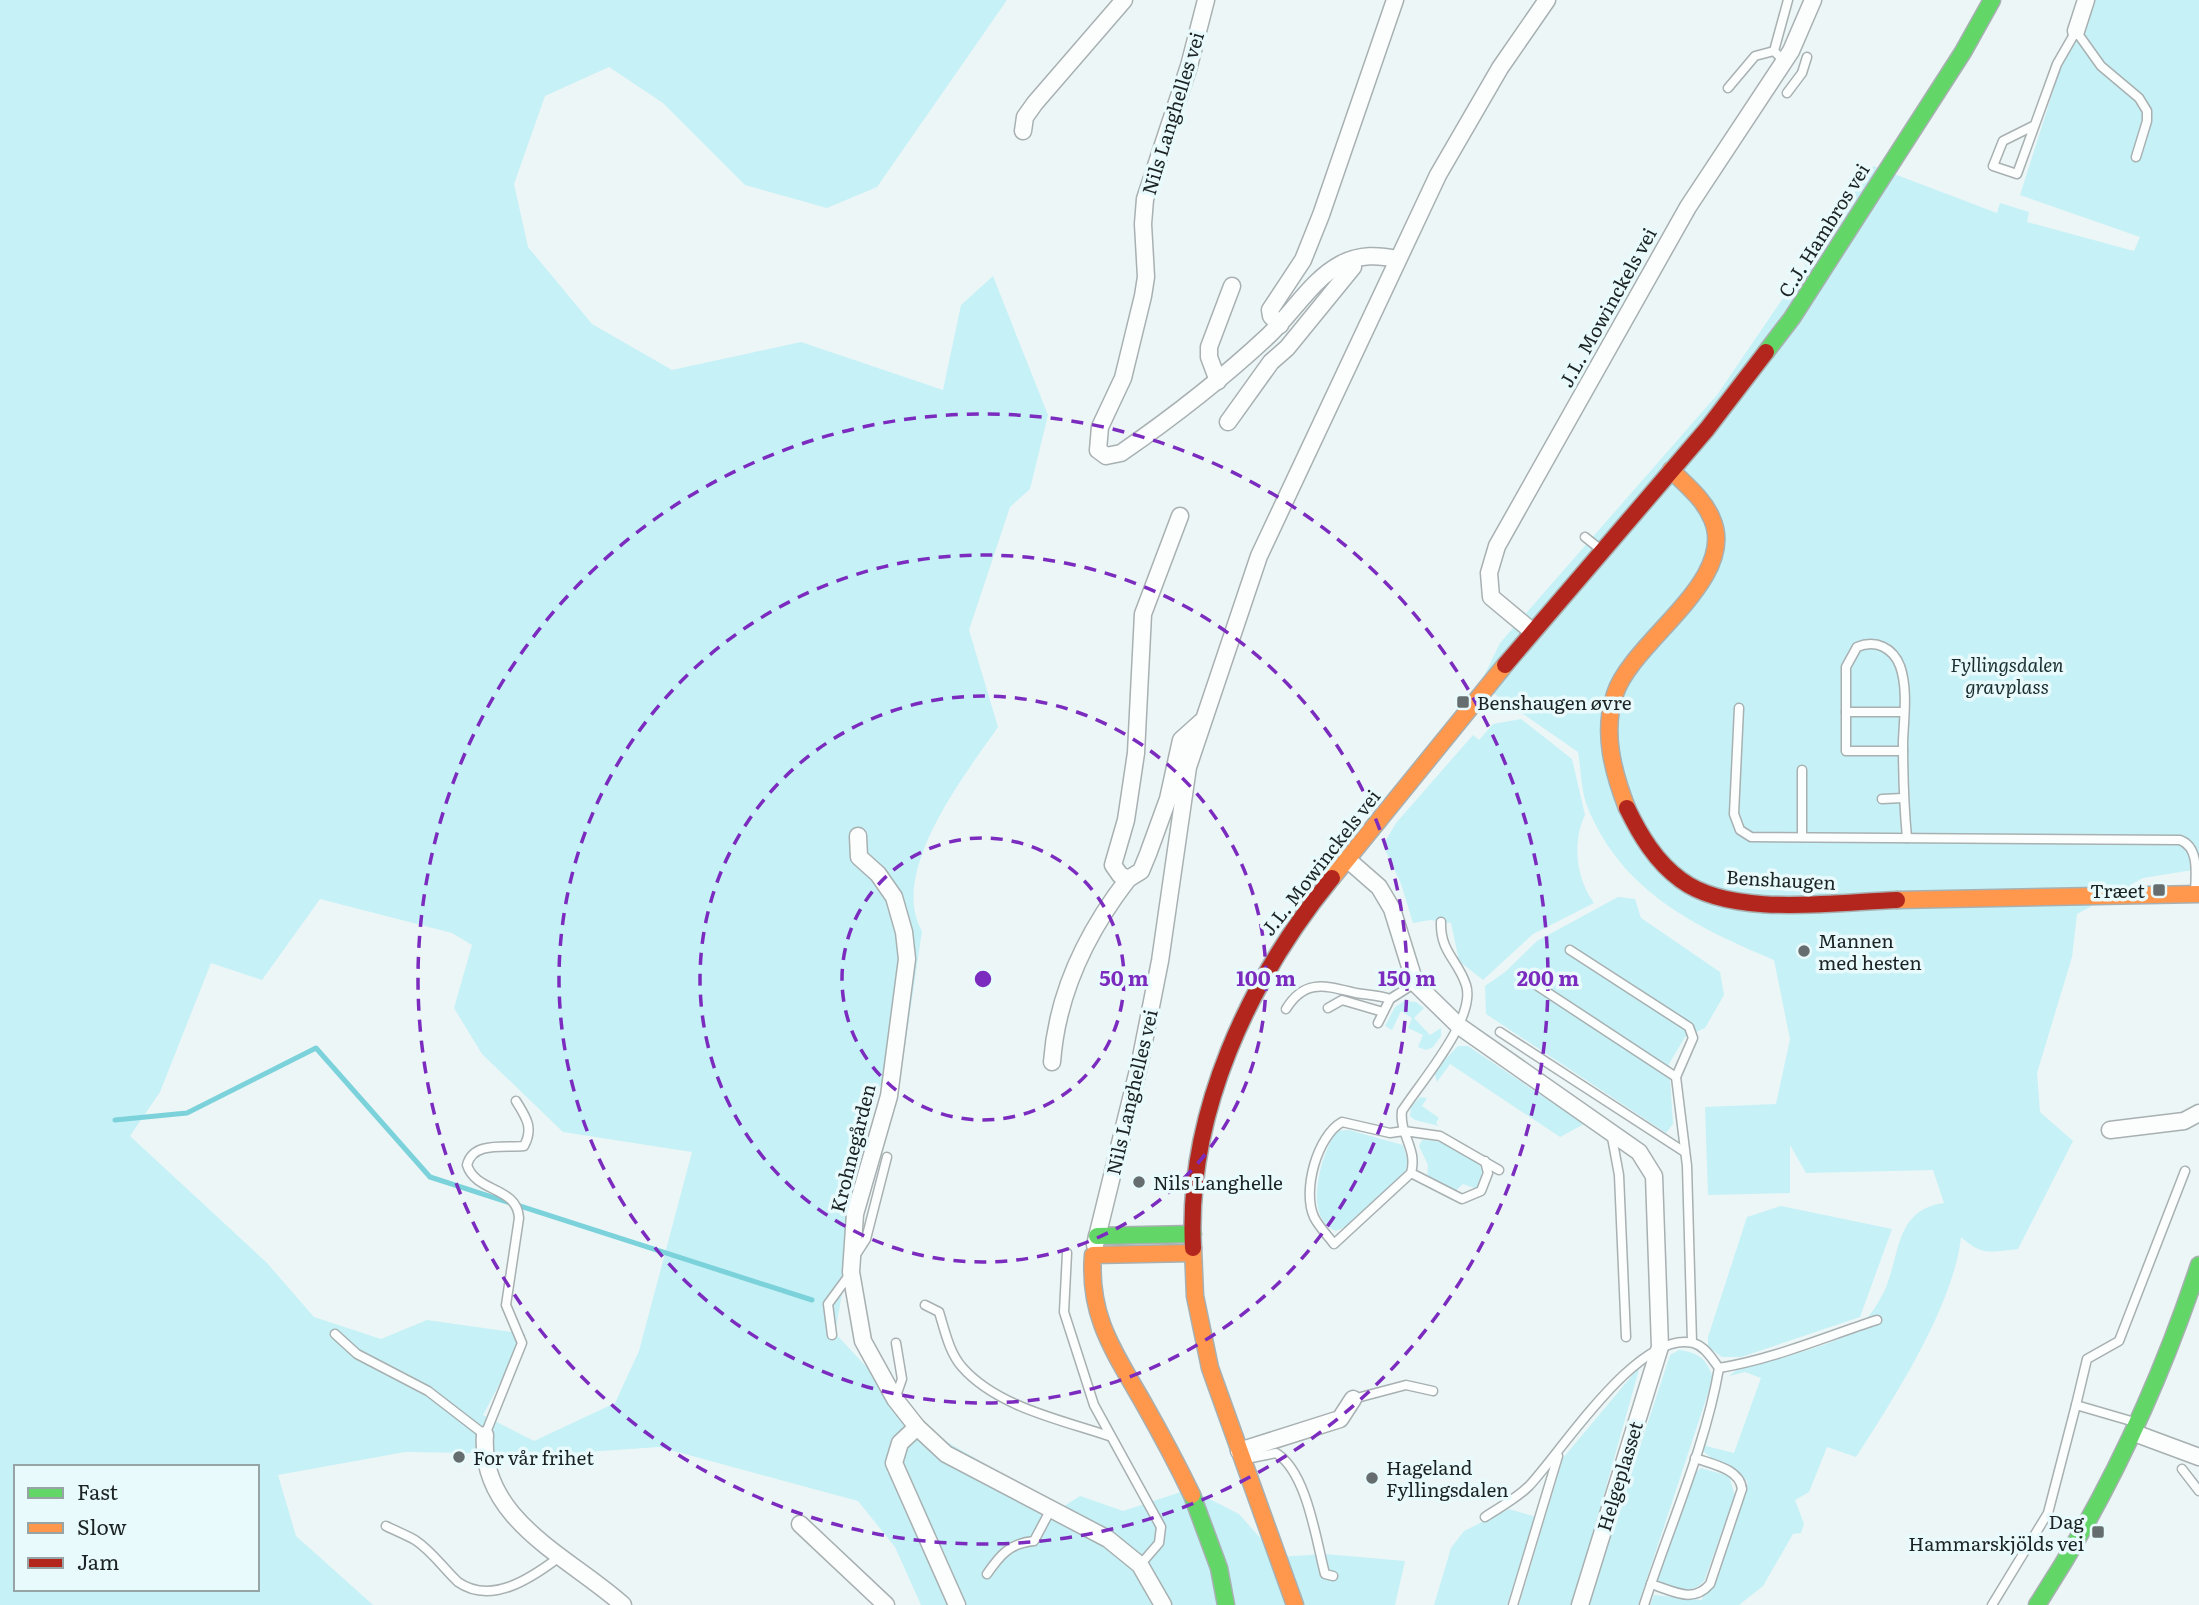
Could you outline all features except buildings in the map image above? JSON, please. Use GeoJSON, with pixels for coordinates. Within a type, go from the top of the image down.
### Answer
{"type":"FeatureCollection","features":[{"type":"Feature","properties":{"kind":"main road","name":"C.J. Hambros vei"},"geometry":{"type":"LineString","coordinates":[[1671,470],[1707,429],[1792,318],[1963,51],[1992,0]]}},
{"type":"Feature","properties":{"kind":"main road","name":"J.L. Mowinckels vei"},"geometry":{"type":"LineString","coordinates":[[1295,1605],[1206,1355],[1192,1253],[1195,1189],[1207,1116],[1225,1057],[1250,999],[1280,945],[1533,632],[1671,470]]}},
{"type":"Feature","properties":{"kind":"main road","name":"Benshaugen"},"geometry":{"type":"LineString","coordinates":[[1671,470],[1692,491],[1714,521],[1716,539],[1712,555],[1699,582],[1675,616],[1622,679],[1615,694],[1609,732],[1611,756],[1631,818],[1643,842],[1668,870],[1706,894],[1732,900],[1769,903],[2197,894]]}},
{"type":"Feature","properties":{"kind":"main road"},"geometry":{"type":"LineString","coordinates":[[1097,1236],[1193,1234]]}},
{"type":"Feature","properties":{"kind":"main road"},"geometry":{"type":"LineString","coordinates":[[1192,1253],[1093,1255],[1091,1278],[1094,1309],[1104,1335],[1190,1487],[1223,1579],[1226,1605]]}},
{"type":"Feature","properties":{"kind":"main road"},"geometry":{"type":"LineString","coordinates":[[2037,1605],[2071,1556],[2139,1429],[2182,1319],[2199,1265]]}},
{"type":"Feature","properties":{"kind":"street"},"geometry":{"type":"LineString","coordinates":[[1023,131],[1025,117],[1035,103],[1124,0]]}},
{"type":"Feature","properties":{"kind":"street","name":"Nils Langhelles vei"},"geometry":{"type":"LineString","coordinates":[[1206,0],[1189,66],[1145,199],[1143,224],[1146,276],[1143,296],[1123,378],[1100,427],[1098,450],[1106,456],[1121,453],[1218,381],[1280,325],[1329,272],[1352,260],[1378,255],[1398,259]]}},
{"type":"Feature","properties":{"kind":"street"},"geometry":{"type":"LineString","coordinates":[[1280,325],[1271,316],[1270,310],[1297,269],[1321,215],[1395,0]]}},
{"type":"Feature","properties":{"kind":"street","name":"Nils Langhelles vei"},"geometry":{"type":"LineString","coordinates":[[1093,1255],[1143,1049],[1160,961],[1188,767],[1259,556],[1438,174],[1500,68],[1547,0]]}},
{"type":"Feature","properties":{"kind":"street","name":"J.L. Mowinckels vei"},"geometry":{"type":"LineString","coordinates":[[1533,632],[1491,597],[1489,573],[1497,546],[1688,207],[1778,56],[1796,41],[1813,0]]}},
{"type":"Feature","properties":{"kind":"street"},"geometry":{"type":"LineString","coordinates":[[2077,31],[2086,0]]}},
{"type":"Feature","properties":{"kind":"street"},"geometry":{"type":"LineString","coordinates":[[1228,422],[1271,362],[1287,348],[1332,289],[1353,267],[1352,260]]}},
{"type":"Feature","properties":{"kind":"street"},"geometry":{"type":"LineString","coordinates":[[1218,381],[1209,357],[1209,348],[1232,286]]}},
{"type":"Feature","properties":{"kind":"street"},"geometry":{"type":"LineString","coordinates":[[1128,879],[1120,875],[1113,865],[1126,820],[1135,765],[1143,614],[1180,516]]}},
{"type":"Feature","properties":{"kind":"street","name":"Nils Langhelles vei"},"geometry":{"type":"LineString","coordinates":[[1052,1062],[1054,1035],[1074,967],[1128,879],[1141,871],[1168,799],[1181,740],[1201,722]]}},
{"type":"Feature","properties":{"kind":"street","name":"Krohnegården"},"geometry":{"type":"LineString","coordinates":[[858,836],[859,857],[878,874],[894,897],[904,932],[907,959],[889,1096],[855,1214],[852,1272],[863,1341],[895,1399],[917,1427],[946,1454],[1108,1539],[1140,1565],[1163,1605]]}},
{"type":"Feature","properties":{"kind":"street","name":"Helgeplasset"},"geometry":{"type":"LineString","coordinates":[[1347,859],[1379,887],[1392,909],[1415,983],[1459,1026],[1639,1153],[1654,1176],[1660,1347],[1580,1605]]}},
{"type":"Feature","properties":{"kind":"street"},"geometry":{"type":"LineString","coordinates":[[2110,1130],[2185,1121],[2199,1113]]}},
{"type":"Feature","properties":{"kind":"street"},"geometry":{"type":"LineString","coordinates":[[1241,1455],[1340,1419],[1353,1399]]}},
{"type":"Feature","properties":{"kind":"street"},"geometry":{"type":"LineString","coordinates":[[917,1427],[900,1443],[894,1463],[957,1605]]}},
{"type":"Feature","properties":{"kind":"street"},"geometry":{"type":"LineString","coordinates":[[2139,1429],[2199,1457]]}},
{"type":"Feature","properties":{"kind":"street"},"geometry":{"type":"LineString","coordinates":[[485,1435],[486,1458],[505,1504],[534,1537],[558,1558],[623,1605]]}},
{"type":"Feature","properties":{"kind":"street"},"geometry":{"type":"LineString","coordinates":[[800,1524],[886,1605]]}},
{"type":"Feature","properties":{"kind":"lane"},"geometry":{"type":"LineString","coordinates":[[1728,88],[1755,56],[1778,56],[1788,0]]}},
{"type":"Feature","properties":{"kind":"lane"},"geometry":{"type":"LineString","coordinates":[[2033,125],[2003,141],[1993,166],[2017,174],[2057,64],[2077,31],[2101,66],[2139,98],[2147,111],[2147,121],[2136,157]]}},
{"type":"Feature","properties":{"kind":"lane"},"geometry":{"type":"LineString","coordinates":[[1787,93],[1802,73],[1807,57]]}},
{"type":"Feature","properties":{"kind":"lane"},"geometry":{"type":"LineString","coordinates":[[1585,537],[1602,551]]}},
{"type":"Feature","properties":{"kind":"lane"},"geometry":{"type":"LineString","coordinates":[[1903,751],[1846,751],[1846,667],[1857,647],[1877,644],[1895,656],[1903,677],[1904,712],[1903,798],[1907,838]]}},
{"type":"Feature","properties":{"kind":"lane","name":"Benshaugen"},"geometry":{"type":"LineString","coordinates":[[1739,708],[1736,824],[1752,837],[2180,840],[2189,843],[2194,849],[2197,894]]}},
{"type":"Feature","properties":{"kind":"lane"},"geometry":{"type":"LineString","coordinates":[[1846,712],[1904,712]]}},
{"type":"Feature","properties":{"kind":"lane"},"geometry":{"type":"LineString","coordinates":[[1802,769],[1802,837]]}},
{"type":"Feature","properties":{"kind":"lane"},"geometry":{"type":"LineString","coordinates":[[1882,799],[1903,798]]}},
{"type":"Feature","properties":{"kind":"lane"},"geometry":{"type":"LineString","coordinates":[[1441,922],[1442,940],[1468,993],[1466,1012],[1402,1111],[1400,1124],[1404,1131],[1413,1147],[1411,1173],[1335,1244],[1314,1217],[1311,1186],[1324,1140],[1331,1128],[1342,1122],[1390,1133],[1404,1131],[1440,1136],[1499,1170]]}},
{"type":"Feature","properties":{"kind":"lane"},"geometry":{"type":"LineString","coordinates":[[1570,950],[1689,1027],[1693,1038],[1676,1077],[1683,1151],[1687,1166],[1692,1342]]}},
{"type":"Feature","properties":{"kind":"lane"},"geometry":{"type":"LineString","coordinates":[[1527,979],[1676,1077]]}},
{"type":"Feature","properties":{"kind":"lane"},"geometry":{"type":"LineString","coordinates":[[1378,1023],[1390,999],[1415,983]]}},
{"type":"Feature","properties":{"kind":"lane"},"geometry":{"type":"LineString","coordinates":[[1286,1009],[1296,994],[1314,986],[1375,994],[1390,999]]}},
{"type":"Feature","properties":{"kind":"lane"},"geometry":{"type":"LineString","coordinates":[[1328,1008],[1342,1000],[1383,1012]]}},
{"type":"Feature","properties":{"kind":"lane"},"geometry":{"type":"LineString","coordinates":[[1500,1032],[1683,1151]]}},
{"type":"Feature","properties":{"kind":"lane"},"geometry":{"type":"LineString","coordinates":[[335,1334],[357,1354],[428,1391],[485,1435],[522,1343],[506,1305],[519,1206],[512,1199],[476,1179],[467,1165],[470,1156],[477,1149],[524,1146],[529,1137],[529,1123],[516,1101]]}},
{"type":"Feature","properties":{"kind":"lane"},"geometry":{"type":"LineString","coordinates":[[1611,1132],[1619,1175],[1626,1337]]}},
{"type":"Feature","properties":{"kind":"lane"},"geometry":{"type":"LineString","coordinates":[[851,1254],[857,1253],[866,1239],[887,1157]]}},
{"type":"Feature","properties":{"kind":"lane"},"geometry":{"type":"LineString","coordinates":[[1411,1173],[1462,1199],[1481,1191],[1488,1173],[1485,1161]]}},
{"type":"Feature","properties":{"kind":"lane"},"geometry":{"type":"LineString","coordinates":[[1992,1605],[2048,1513],[2087,1359],[2119,1341],[2185,1171]]}},
{"type":"Feature","properties":{"kind":"lane"},"geometry":{"type":"LineString","coordinates":[[1067,1252],[1063,1297],[1094,1405],[1161,1527],[1159,1543],[1140,1565]]}},
{"type":"Feature","properties":{"kind":"lane"},"geometry":{"type":"LineString","coordinates":[[832,1335],[828,1304],[852,1272]]}},
{"type":"Feature","properties":{"kind":"lane"},"geometry":{"type":"LineString","coordinates":[[925,1305],[939,1312],[951,1349],[963,1368],[986,1386],[1017,1404],[1109,1436]]}},
{"type":"Feature","properties":{"kind":"lane"},"geometry":{"type":"LineString","coordinates":[[1719,1368],[1765,1360],[1774,1353],[1823,1341],[1834,1334],[1877,1320]]}},
{"type":"Feature","properties":{"kind":"lane"},"geometry":{"type":"LineString","coordinates":[[1485,1517],[1525,1489],[1629,1371],[1660,1347],[1692,1342],[1703,1347],[1719,1368]]}},
{"type":"Feature","properties":{"kind":"lane"},"geometry":{"type":"LineString","coordinates":[[895,1399],[902,1379],[896,1343]]}},
{"type":"Feature","properties":{"kind":"lane"},"geometry":{"type":"LineString","coordinates":[[1644,1605],[1695,1458],[1719,1368]]}},
{"type":"Feature","properties":{"kind":"lane"},"geometry":{"type":"LineString","coordinates":[[1353,1399],[1406,1385],[1433,1391]]}},
{"type":"Feature","properties":{"kind":"lane"},"geometry":{"type":"LineString","coordinates":[[2077,1405],[2139,1429]]}},
{"type":"Feature","properties":{"kind":"lane"},"geometry":{"type":"LineString","coordinates":[[1241,1455],[1276,1453],[1290,1467],[1303,1491],[1325,1574],[1333,1576]]}},
{"type":"Feature","properties":{"kind":"lane"},"geometry":{"type":"LineString","coordinates":[[1513,1605],[1559,1453]]}},
{"type":"Feature","properties":{"kind":"lane"},"geometry":{"type":"LineString","coordinates":[[1651,1584],[1690,1597],[1702,1594],[1710,1584],[1742,1489],[1741,1482],[1732,1473],[1695,1458]]}},
{"type":"Feature","properties":{"kind":"lane"},"geometry":{"type":"LineString","coordinates":[[2182,1469],[2199,1491]]}},
{"type":"Feature","properties":{"kind":"lane"},"geometry":{"type":"LineString","coordinates":[[987,1574],[1000,1556],[1017,1542],[1034,1541],[1051,1509]]}},
{"type":"Feature","properties":{"kind":"lane"},"geometry":{"type":"LineString","coordinates":[[386,1526],[415,1541],[460,1583],[488,1595],[499,1594],[520,1584],[558,1558]]}},
{"type":"Feature","properties":{"kind":"green space"},"geometry":{"type":"Polygon","coordinates":[[[0,0],[1007,0],[877,187],[827,208],[745,185],[663,103],[609,67],[545,96],[514,184],[528,247],[592,324],[672,370],[801,342],[943,390],[961,305],[993,276],[1048,415],[1030,489],[1010,507],[969,630],[998,727],[950,797],[922,853],[915,881],[914,907],[922,931],[902,1067],[899,1077],[868,1092],[847,1157],[861,1187],[835,1333],[923,1428],[1061,1508],[1080,1496],[1123,1511],[1190,1489],[1239,1514],[1277,1557],[1325,1554],[1405,1561],[1395,1605],[921,1605],[895,1547],[858,1501],[659,1447],[557,1454],[405,1452],[278,1475],[296,1536],[373,1605],[0,1605],[0,0]],[[320,899],[262,980],[211,963],[160,1092],[130,1136],[267,1263],[314,1317],[381,1339],[427,1320],[526,1334],[483,1415],[534,1441],[615,1403],[639,1351],[692,1152],[563,1132],[482,1054],[454,1008],[472,945],[452,933],[320,899]]]}},
{"type":"Feature","properties":{"kind":"green space","name":"Fyllingsdalen gravplass"},"geometry":{"type":"Polygon","coordinates":[[[2082,0],[2199,0],[2199,869],[2143,878],[2077,914],[2072,957],[2037,1073],[2040,1112],[2073,1141],[2018,1249],[1981,1250],[1961,1237],[1947,1292],[1904,1380],[1856,1457],[1827,1447],[1809,1492],[1795,1500],[1804,1524],[1801,1533],[1793,1534],[1763,1586],[1739,1605],[1650,1605],[1654,1595],[1702,1600],[1748,1483],[1738,1472],[1713,1459],[1702,1449],[1705,1431],[1708,1433],[1706,1446],[1734,1453],[1761,1378],[1745,1372],[1729,1376],[1738,1369],[1834,1341],[1856,1329],[1873,1311],[1887,1285],[1906,1227],[1914,1216],[1927,1208],[1944,1203],[1933,1170],[1806,1173],[1790,1145],[1790,1193],[1708,1195],[1705,1107],[1776,1104],[1790,1039],[1774,960],[1689,919],[1640,884],[1602,836],[1587,806],[1578,752],[1480,684],[1500,643],[1717,395],[1873,166],[1997,213],[2000,203],[2029,212],[2027,222],[2134,251],[2140,237],[2020,195],[2082,0]]]}},
{"type":"Feature","properties":{"kind":"green space"},"geometry":{"type":"Polygon","coordinates":[[[1521,719],[1572,759],[1585,815],[1578,837],[1578,860],[1583,883],[1594,903],[1533,934],[1483,980],[1459,961],[1451,923],[1430,920],[1413,923],[1401,884],[1383,845],[1396,823],[1473,735],[1479,740],[1493,724],[1521,719]]]}},
{"type":"Feature","properties":{"kind":"green space"},"geometry":{"type":"Polygon","coordinates":[[[1618,897],[1635,899],[1641,918],[1720,972],[1724,995],[1705,1028],[1685,1037],[1669,1064],[1673,1124],[1666,1133],[1486,1014],[1485,986],[1505,972],[1537,941],[1618,897]]]}},
{"type":"Feature","properties":{"kind":"green space"},"geometry":{"type":"Polygon","coordinates":[[[1404,1001],[1416,1002],[1424,1008],[1414,1018],[1430,1035],[1441,1028],[1441,1036],[1433,1047],[1426,1050],[1418,1047],[1423,1035],[1408,1028],[1412,1018],[1401,1011],[1392,1030],[1385,1026],[1395,1007],[1404,1001]]]}},
{"type":"Feature","properties":{"kind":"green space"},"geometry":{"type":"Polygon","coordinates":[[[1458,1046],[1468,1046],[1584,1124],[1560,1137],[1450,1064],[1437,1082],[1434,1071],[1458,1046]]]}},
{"type":"Feature","properties":{"kind":"green space"},"geometry":{"type":"Polygon","coordinates":[[[1420,1097],[1427,1098],[1422,1106],[1439,1118],[1436,1123],[1439,1126],[1415,1120],[1410,1116],[1411,1107],[1420,1097]]]}},
{"type":"Feature","properties":{"kind":"green space"},"geometry":{"type":"Polygon","coordinates":[[[1349,1130],[1403,1145],[1408,1162],[1405,1173],[1352,1224],[1336,1231],[1325,1224],[1319,1213],[1318,1184],[1325,1154],[1336,1131],[1349,1130]]]}},
{"type":"Feature","properties":{"kind":"green space"},"geometry":{"type":"Polygon","coordinates":[[[1422,1140],[1456,1147],[1476,1160],[1482,1169],[1482,1179],[1477,1189],[1463,1184],[1453,1193],[1427,1180],[1428,1165],[1419,1146],[1422,1140]]]}},
{"type":"Feature","properties":{"kind":"green space"},"geometry":{"type":"Polygon","coordinates":[[[1781,1206],[1892,1229],[1860,1317],[1741,1357],[1722,1357],[1708,1347],[1708,1337],[1747,1217],[1781,1206]]]}},
{"type":"Feature","properties":{"kind":"green space"},"geometry":{"type":"Polygon","coordinates":[[[1679,1350],[1701,1358],[1713,1378],[1638,1605],[1588,1605],[1670,1355],[1679,1350]]]}},
{"type":"Feature","properties":{"kind":"green space"},"geometry":{"type":"Polygon","coordinates":[[[1640,1366],[1573,1605],[1519,1605],[1563,1458],[1640,1366]]]}},
{"type":"Feature","properties":{"kind":"green space"},"geometry":{"type":"Polygon","coordinates":[[[1701,1468],[1729,1476],[1735,1496],[1704,1581],[1693,1589],[1674,1588],[1655,1581],[1693,1475],[1701,1468]]]}},
{"type":"Feature","properties":{"kind":"green space"},"geometry":{"type":"Polygon","coordinates":[[[1509,1509],[1536,1517],[1507,1605],[1434,1605],[1451,1548],[1464,1531],[1509,1509]]]}},
{"type":"Feature","properties":{"kind":"waterway"},"geometry":{"type":"LineString","coordinates":[[115,1120],[187,1113],[316,1048],[430,1177],[812,1300]]}},
{"type":"Feature","properties":{"kind":"traffic: fast"},"geometry":{"type":"LineString","coordinates":[[1766,352],[1792,318],[1963,52],[1992,0]]}},
{"type":"Feature","properties":{"kind":"traffic: fast"},"geometry":{"type":"LineString","coordinates":[[1097,1236],[1193,1234]]}},
{"type":"Feature","properties":{"kind":"traffic: fast"},"geometry":{"type":"LineString","coordinates":[[2037,1605],[2086,1524],[2129,1440],[2167,1354],[2199,1265]]}},
{"type":"Feature","properties":{"kind":"traffic: fast"},"geometry":{"type":"LineString","coordinates":[[1192,1495],[1219,1568],[1226,1605]]}},
{"type":"Feature","properties":{"kind":"traffic: slow"},"geometry":{"type":"LineString","coordinates":[[1627,808],[1617,780],[1609,737],[1615,694],[1625,674],[1641,653],[1698,587],[1711,565],[1716,542],[1712,519],[1704,505],[1671,470]]}},
{"type":"Feature","properties":{"kind":"traffic: slow"},"geometry":{"type":"LineString","coordinates":[[1332,878],[1505,665]]}},
{"type":"Feature","properties":{"kind":"traffic: slow"},"geometry":{"type":"LineString","coordinates":[[1897,900],[2199,894]]}},
{"type":"Feature","properties":{"kind":"traffic: slow"},"geometry":{"type":"LineString","coordinates":[[1193,1248],[1195,1296],[1210,1368],[1295,1605]]}},
{"type":"Feature","properties":{"kind":"traffic: slow"},"geometry":{"type":"LineString","coordinates":[[1192,1253],[1093,1255],[1095,1297],[1106,1334],[1192,1495]]}},
{"type":"Feature","properties":{"kind":"traffic: jam"},"geometry":{"type":"LineString","coordinates":[[1505,665],[1707,429],[1766,352]]}},
{"type":"Feature","properties":{"kind":"traffic: jam"},"geometry":{"type":"LineString","coordinates":[[1627,808],[1643,838],[1664,865],[1681,880],[1702,892],[1756,904],[1815,905],[1897,900]]}},
{"type":"Feature","properties":{"kind":"traffic: jam"},"geometry":{"type":"LineString","coordinates":[[1193,1248],[1194,1198],[1200,1148],[1212,1099],[1229,1051],[1274,960],[1332,878]]}},
{"type":"Feature","properties":{"kind":"place","name":"Benshaugen øvre"},"geometry":{"type":"Point","coordinates":[1463,702]}},
{"type":"Feature","properties":{"kind":"place","name":"Træet"},"geometry":{"type":"Point","coordinates":[2159,890]}},
{"type":"Feature","properties":{"kind":"place","name":"Mannen med hesten"},"geometry":{"type":"Point","coordinates":[1804,951]}},
{"type":"Feature","properties":{"kind":"place","name":"Nils Langhelle"},"geometry":{"type":"Point","coordinates":[1139,1182]}},
{"type":"Feature","properties":{"kind":"place","name":"For vår frihet"},"geometry":{"type":"Point","coordinates":[459,1457]}},
{"type":"Feature","properties":{"kind":"place","name":"Hageland Fyllingsdalen"},"geometry":{"type":"Point","coordinates":[1372,1478]}},
{"type":"Feature","properties":{"kind":"place","name":"Dag Hammarskjölds vei"},"geometry":{"type":"Point","coordinates":[2098,1532]}}]}
